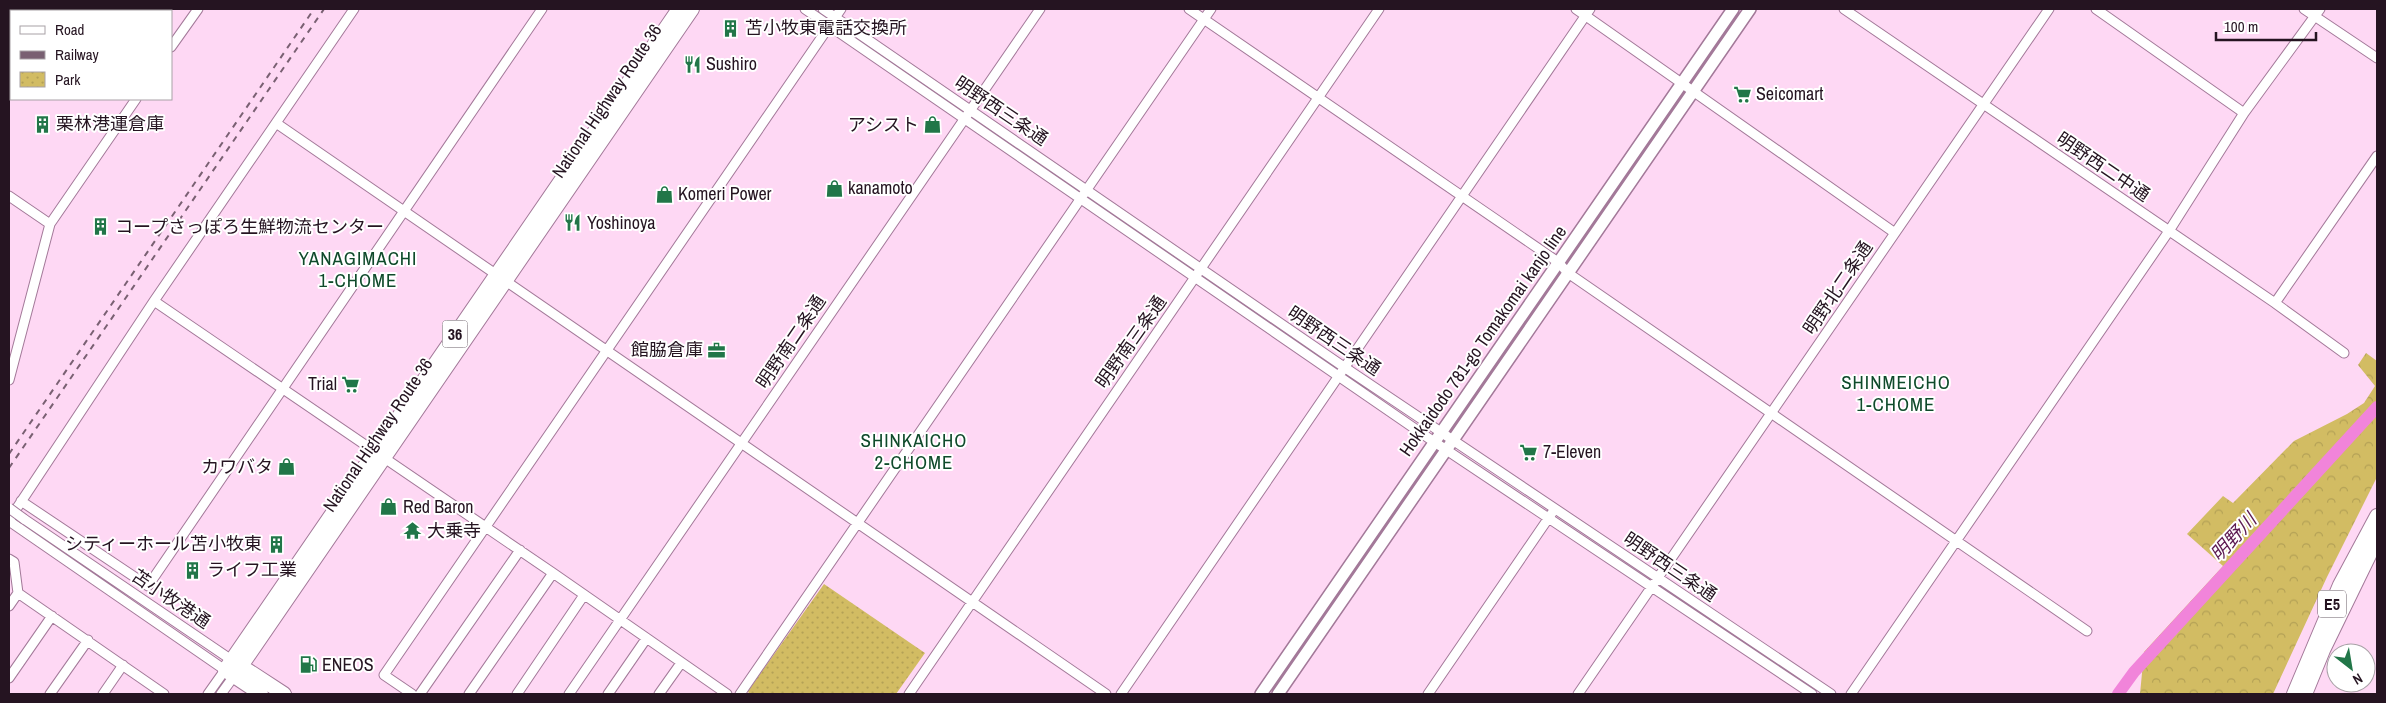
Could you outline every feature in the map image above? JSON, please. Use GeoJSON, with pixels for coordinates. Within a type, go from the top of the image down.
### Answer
{"type":"FeatureCollection","features":[{"type":"Feature","properties":{"kind":"highway","name":"National Highway Route 36"},"geometry":{"type":"LineString","coordinates":[[233,668],[501,278],[679,9]]}},
{"type":"Feature","properties":{"kind":"highway","name":"National Highway Route 36"},"geometry":{"type":"LineString","coordinates":[[501,278],[692,9]]}},
{"type":"Feature","properties":{"kind":"highway","name":"E5"},"geometry":{"type":"LineString","coordinates":[[2294,694],[2340,585],[2377,516]]}},
{"type":"Feature","properties":{"kind":"highway","name":"E5"},"geometry":{"type":"LineString","coordinates":[[2305,694],[2323,650],[2377,539]]}},
{"type":"Feature","properties":{"kind":"highway"},"geometry":{"type":"LineString","coordinates":[[233,668],[261,694]]}},
{"type":"Feature","properties":{"kind":"highway"},"geometry":{"type":"LineString","coordinates":[[233,668],[284,694]]}},
{"type":"Feature","properties":{"kind":"main road","name":"Hokkaidodo 781-go Tomakomai kanjo line"},"geometry":{"type":"LineString","coordinates":[[1261,694],[1733,9]]}},
{"type":"Feature","properties":{"kind":"main road","name":"Hokkaidodo 781-go Tomakomai kanjo line"},"geometry":{"type":"LineString","coordinates":[[1278,694],[1750,9]]}},
{"type":"Feature","properties":{"kind":"street"},"geometry":{"type":"LineString","coordinates":[[173,41],[198,9]]}},
{"type":"Feature","properties":{"kind":"street"},"geometry":{"type":"LineString","coordinates":[[9,520],[154,301],[354,9]]}},
{"type":"Feature","properties":{"kind":"street"},"geometry":{"type":"LineString","coordinates":[[21,501],[148,586],[542,9]]}},
{"type":"Feature","properties":{"kind":"street","name":"明野西三条通"},"geometry":{"type":"LineString","coordinates":[[805,9],[1081,198],[1344,367],[1438,437]]}},
{"type":"Feature","properties":{"kind":"street","name":"明野西三条通"},"geometry":{"type":"LineString","coordinates":[[823,9],[1087,190],[1338,375],[1450,445],[1548,517],[1812,694]]}},
{"type":"Feature","properties":{"kind":"street"},"geometry":{"type":"LineString","coordinates":[[412,694],[384,675],[841,9]]}},
{"type":"Feature","properties":{"kind":"street","name":"明野南二条通"},"geometry":{"type":"LineString","coordinates":[[569,694],[1040,9]]}},
{"type":"Feature","properties":{"kind":"street"},"geometry":{"type":"LineString","coordinates":[[1189,9],[1463,196],[1558,262],[1568,273],[2087,631]]}},
{"type":"Feature","properties":{"kind":"street"},"geometry":{"type":"LineString","coordinates":[[740,694],[1211,9]]}},
{"type":"Feature","properties":{"kind":"street","name":"明野南三条通"},"geometry":{"type":"LineString","coordinates":[[909,694],[1380,9]]}},
{"type":"Feature","properties":{"kind":"street"},"geometry":{"type":"LineString","coordinates":[[1576,9],[1588,12],[1692,91],[1895,233]]}},
{"type":"Feature","properties":{"kind":"street","name":"明野西二中通"},"geometry":{"type":"LineString","coordinates":[[1844,9],[2344,352]]}},
{"type":"Feature","properties":{"kind":"street","name":"明野北二条通"},"geometry":{"type":"LineString","coordinates":[[1578,694],[2049,9]]}},
{"type":"Feature","properties":{"kind":"street"},"geometry":{"type":"LineString","coordinates":[[2096,9],[2244,113]]}},
{"type":"Feature","properties":{"kind":"street"},"geometry":{"type":"LineString","coordinates":[[2304,9],[2317,12],[2377,58]]}},
{"type":"Feature","properties":{"kind":"street"},"geometry":{"type":"LineString","coordinates":[[1121,694],[1588,12]]}},
{"type":"Feature","properties":{"kind":"street"},"geometry":{"type":"LineString","coordinates":[[1851,694],[2169,231],[2244,113],[2317,12]]}},
{"type":"Feature","properties":{"kind":"street"},"geometry":{"type":"LineString","coordinates":[[9,380],[50,224],[135,100]]}},
{"type":"Feature","properties":{"kind":"street"},"geometry":{"type":"LineString","coordinates":[[276,123],[1106,694]]}},
{"type":"Feature","properties":{"kind":"street"},"geometry":{"type":"LineString","coordinates":[[2275,303],[2377,156]]}},
{"type":"Feature","properties":{"kind":"street"},"geometry":{"type":"LineString","coordinates":[[9,196],[50,224]]}},
{"type":"Feature","properties":{"kind":"street"},"geometry":{"type":"LineString","coordinates":[[154,301],[554,573],[727,694]]}},
{"type":"Feature","properties":{"kind":"street","name":"明野西三条通"},"geometry":{"type":"LineString","coordinates":[[1450,445],[1555,508],[1831,694]]}},
{"type":"Feature","properties":{"kind":"street","name":"苫小牧港通"},"geometry":{"type":"LineString","coordinates":[[9,508],[233,668]]}},
{"type":"Feature","properties":{"kind":"street"},"geometry":{"type":"LineString","coordinates":[[1428,694],[1555,508]]}},
{"type":"Feature","properties":{"kind":"street","name":"苫小牧港通"},"geometry":{"type":"LineString","coordinates":[[9,520],[18,528],[233,668]]}},
{"type":"Feature","properties":{"kind":"street"},"geometry":{"type":"LineString","coordinates":[[420,694],[520,550]]}},
{"type":"Feature","properties":{"kind":"street"},"geometry":{"type":"LineString","coordinates":[[9,559],[14,562],[18,592],[9,606]]}},
{"type":"Feature","properties":{"kind":"street"},"geometry":{"type":"LineString","coordinates":[[469,694],[554,573]]}},
{"type":"Feature","properties":{"kind":"street"},"geometry":{"type":"LineString","coordinates":[[18,592],[164,694]]}},
{"type":"Feature","properties":{"kind":"street"},"geometry":{"type":"LineString","coordinates":[[517,694],[584,595]]}},
{"type":"Feature","properties":{"kind":"street"},"geometry":{"type":"LineString","coordinates":[[9,678],[52,616]]}},
{"type":"Feature","properties":{"kind":"street"},"geometry":{"type":"LineString","coordinates":[[608,694],[646,639]]}},
{"type":"Feature","properties":{"kind":"street"},"geometry":{"type":"LineString","coordinates":[[50,694],[88,640]]}},
{"type":"Feature","properties":{"kind":"street"},"geometry":{"type":"LineString","coordinates":[[659,694],[681,663]]}},
{"type":"Feature","properties":{"kind":"street"},"geometry":{"type":"LineString","coordinates":[[103,694],[123,665]]}},
{"type":"Feature","properties":{"kind":"street"},"geometry":{"type":"LineString","coordinates":[[208,694],[233,668]]}},
{"type":"Feature","properties":{"kind":"street"},"geometry":{"type":"LineString","coordinates":[[221,694],[233,668]]}},
{"type":"Feature","properties":{"kind":"green space"},"geometry":{"type":"Polygon","coordinates":[[[2366,353],[2377,361],[2377,477],[2327,577],[2273,694],[2140,694],[2144,652],[2223,566],[2187,534],[2223,496],[2233,503],[2294,441],[2347,414],[2364,403],[2375,386],[2358,365],[2366,353]]]}},
{"type":"Feature","properties":{"kind":"green space"},"geometry":{"type":"Polygon","coordinates":[[[824,584],[925,653],[896,694],[749,694],[748,691],[824,584]]]}},
{"type":"Feature","properties":{"kind":"waterway","name":"明野川"},"geometry":{"type":"LineString","coordinates":[[2118,694],[2134,672],[2377,407]]}},
{"type":"Feature","properties":{"kind":"railway"},"geometry":{"type":"LineString","coordinates":[[9,454],[314,9]]}},
{"type":"Feature","properties":{"kind":"railway"},"geometry":{"type":"LineString","coordinates":[[9,468],[324,9]]}},
{"type":"Feature","properties":{"kind":"place","name":"苫小牧東電話交換所"},"geometry":{"type":"Point","coordinates":[731,28]}},
{"type":"Feature","properties":{"kind":"place","name":"Sushiro"},"geometry":{"type":"Point","coordinates":[692,64]}},
{"type":"Feature","properties":{"kind":"place","name":"Seicomart"},"geometry":{"type":"Point","coordinates":[1742,94]}},
{"type":"Feature","properties":{"kind":"place","name":"栗林港運倉庫"},"geometry":{"type":"Point","coordinates":[42,124]}},
{"type":"Feature","properties":{"kind":"place","name":"アシスト"},"geometry":{"type":"Point","coordinates":[933,125]}},
{"type":"Feature","properties":{"kind":"place","name":"kanamoto"},"geometry":{"type":"Point","coordinates":[834,188]}},
{"type":"Feature","properties":{"kind":"place","name":"Komeri Power"},"geometry":{"type":"Point","coordinates":[664,194]}},
{"type":"Feature","properties":{"kind":"place","name":"Yoshinoya"},"geometry":{"type":"Point","coordinates":[573,223]}},
{"type":"Feature","properties":{"kind":"place","name":"コープさっぽろ生鮮物流センター"},"geometry":{"type":"Point","coordinates":[101,227]}},
{"type":"Feature","properties":{"kind":"place","name":"館脇倉庫"},"geometry":{"type":"Point","coordinates":[717,350]}},
{"type":"Feature","properties":{"kind":"place","name":"Trial"},"geometry":{"type":"Point","coordinates":[351,384]}},
{"type":"Feature","properties":{"kind":"place","name":"7-Eleven"},"geometry":{"type":"Point","coordinates":[1529,452]}},
{"type":"Feature","properties":{"kind":"place","name":"カワバタ"},"geometry":{"type":"Point","coordinates":[287,467]}},
{"type":"Feature","properties":{"kind":"place","name":"Red Baron"},"geometry":{"type":"Point","coordinates":[389,507]}},
{"type":"Feature","properties":{"kind":"place","name":"大乗寺"},"geometry":{"type":"Point","coordinates":[413,531]}},
{"type":"Feature","properties":{"kind":"place","name":"シティーホール苫小牧東"},"geometry":{"type":"Point","coordinates":[276,544]}},
{"type":"Feature","properties":{"kind":"place","name":"ライフ工業"},"geometry":{"type":"Point","coordinates":[193,570]}},
{"type":"Feature","properties":{"kind":"place","name":"ENEOS"},"geometry":{"type":"Point","coordinates":[308,665]}},
{"type":"Feature","properties":{"kind":"district","name":"YANAGIMACHI 1-CHOME"},"geometry":{"type":"Point","coordinates":[358,269]}},
{"type":"Feature","properties":{"kind":"district","name":"SHINMEICHO 1-CHOME"},"geometry":{"type":"Point","coordinates":[1896,393]}},
{"type":"Feature","properties":{"kind":"district","name":"SHINKAICHO 2-CHOME"},"geometry":{"type":"Point","coordinates":[914,451]}}]}
